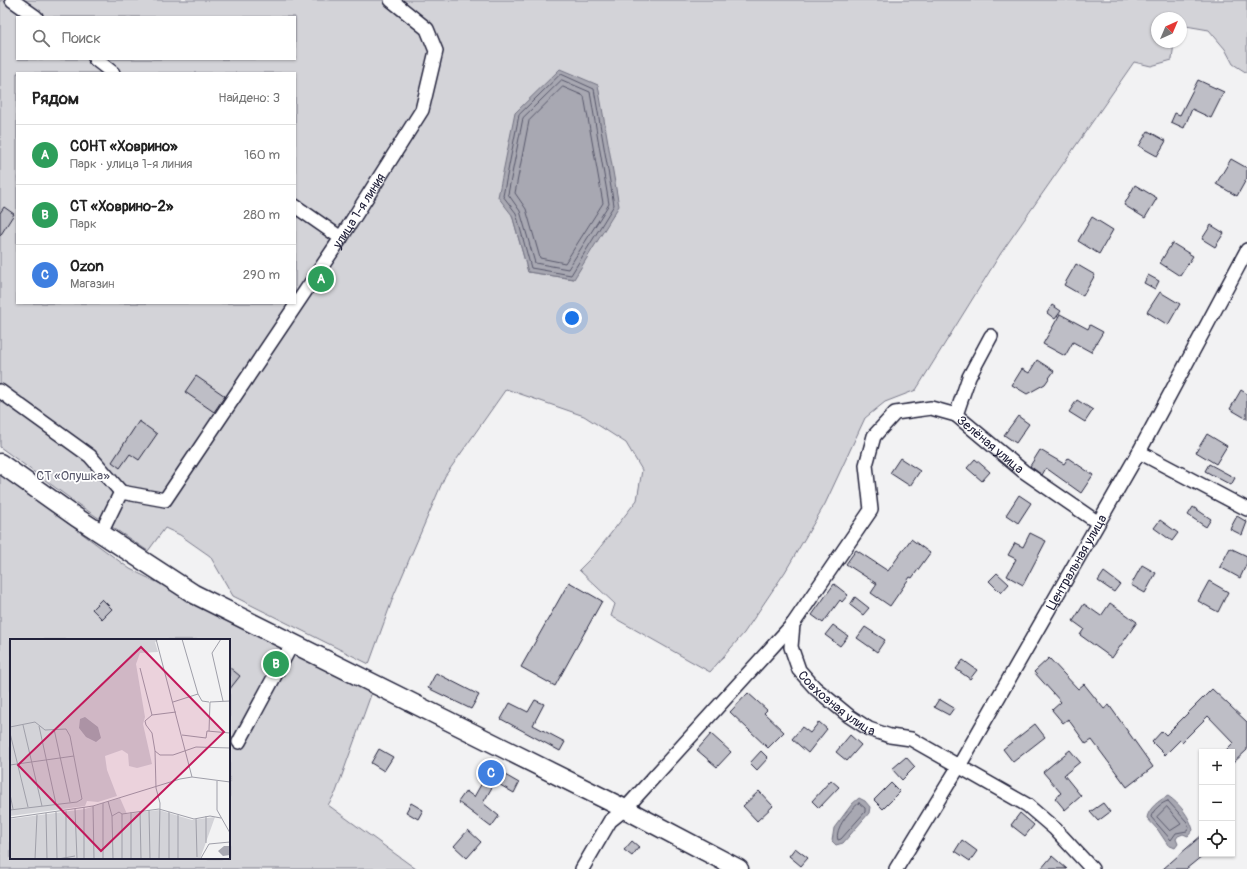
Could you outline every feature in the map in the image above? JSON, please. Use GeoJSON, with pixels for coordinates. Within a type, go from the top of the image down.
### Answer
{"type":"FeatureCollection","features":[{"type":"Feature","properties":{"kind":"street"},"geometry":{"type":"LineString","coordinates":[[12,0],[35,16]]}},
{"type":"Feature","properties":{"kind":"street","name":"улица 1-я линия"},"geometry":{"type":"LineString","coordinates":[[121,492],[165,500],[341,238],[422,110],[436,51],[427,29],[391,0]]}},
{"type":"Feature","properties":{"kind":"street"},"geometry":{"type":"LineString","coordinates":[[95,60],[112,72]]}},
{"type":"Feature","properties":{"kind":"street"},"geometry":{"type":"LineString","coordinates":[[296,207],[341,238]]}},
{"type":"Feature","properties":{"kind":"street","name":"Центральная улица"},"geometry":{"type":"LineString","coordinates":[[896,869],[959,766],[1097,522],[1139,452],[1247,250]]}},
{"type":"Feature","properties":{"kind":"street","name":"Зелёная улица"},"geometry":{"type":"LineString","coordinates":[[991,336],[969,377],[956,415],[1023,471],[1097,522]]}},
{"type":"Feature","properties":{"kind":"street"},"geometry":{"type":"LineString","coordinates":[[0,391],[90,456],[121,492],[101,533]]}},
{"type":"Feature","properties":{"kind":"street","name":"Совхозная улица"},"geometry":{"type":"LineString","coordinates":[[956,415],[931,408],[895,413],[874,436],[866,465],[871,510],[793,624],[791,647],[799,670],[815,688],[849,716],[869,729],[890,736],[911,739],[1027,805],[1055,829],[1092,869]]}},
{"type":"Feature","properties":{"kind":"street"},"geometry":{"type":"LineString","coordinates":[[1139,452],[1247,509]]}},
{"type":"Feature","properties":{"kind":"street"},"geometry":{"type":"LineString","coordinates":[[0,462],[101,533],[194,594],[625,809],[739,869]]}},
{"type":"Feature","properties":{"kind":"street"},"geometry":{"type":"LineString","coordinates":[[582,869],[610,821],[625,809],[793,624]]}},
{"type":"Feature","properties":{"kind":"street"},"geometry":{"type":"LineString","coordinates":[[239,742],[292,644]]}},
{"type":"Feature","properties":{"kind":"green space","name":"СТ «Опушка»"},"geometry":{"type":"Polygon","coordinates":[[[0,0],[1247,0],[1247,73],[1233,64],[1225,49],[1209,30],[1187,26],[1187,12],[1151,12],[1151,48],[1173,48],[1172,60],[1151,66],[1134,62],[1001,253],[916,390],[885,402],[865,418],[825,504],[785,572],[744,633],[710,672],[611,616],[615,604],[579,570],[594,555],[637,500],[642,470],[626,443],[584,416],[506,389],[445,476],[394,595],[369,664],[233,596],[210,556],[180,535],[165,528],[148,551],[79,505],[0,447],[0,0]],[[512,215],[528,272],[574,279],[512,215]]]}},
{"type":"Feature","properties":{"kind":"green space"},"geometry":{"type":"Polygon","coordinates":[[[0,473],[130,569],[373,689],[336,792],[328,805],[416,869],[0,869],[0,473]]]}},
{"type":"Feature","properties":{"kind":"water"},"geometry":{"type":"Polygon","coordinates":[[[560,69],[598,85],[619,206],[574,279],[528,272],[512,215],[498,197],[515,113],[560,69]]]}},
{"type":"Feature","properties":{"kind":"water"},"geometry":{"type":"Polygon","coordinates":[[[1168,796],[1184,811],[1192,825],[1193,830],[1188,836],[1183,834],[1178,836],[1176,839],[1178,844],[1175,848],[1168,845],[1158,830],[1147,818],[1149,811],[1154,805],[1168,796]]]}},
{"type":"Feature","properties":{"kind":"water"},"geometry":{"type":"Polygon","coordinates":[[[859,798],[865,801],[870,807],[869,813],[843,843],[836,845],[832,841],[834,828],[852,804],[859,798]]]}},
{"type":"Feature","properties":{"kind":"building"},"geometry":{"type":"Polygon","coordinates":[[[1198,80],[1224,92],[1211,118],[1192,109],[1184,128],[1171,122],[1175,113],[1180,115],[1198,80]]]}},
{"type":"Feature","properties":{"kind":"building"},"geometry":{"type":"Polygon","coordinates":[[[1148,131],[1166,141],[1157,156],[1139,146],[1148,131]]]}},
{"type":"Feature","properties":{"kind":"building"},"geometry":{"type":"Polygon","coordinates":[[[1231,159],[1247,168],[1247,178],[1237,196],[1216,184],[1231,159]]]}},
{"type":"Feature","properties":{"kind":"building"},"geometry":{"type":"Polygon","coordinates":[[[1135,185],[1157,198],[1145,218],[1124,205],[1135,185]]]}},
{"type":"Feature","properties":{"kind":"building"},"geometry":{"type":"Polygon","coordinates":[[[4,207],[14,214],[0,236],[0,213],[4,207]]]}},
{"type":"Feature","properties":{"kind":"building"},"geometry":{"type":"Polygon","coordinates":[[[1092,217],[1113,230],[1099,254],[1078,241],[1092,217]]]}},
{"type":"Feature","properties":{"kind":"building"},"geometry":{"type":"Polygon","coordinates":[[[1211,225],[1224,233],[1215,247],[1202,239],[1211,225]]]}},
{"type":"Feature","properties":{"kind":"building"},"geometry":{"type":"Polygon","coordinates":[[[1172,243],[1193,256],[1180,276],[1160,263],[1172,243]]]}},
{"type":"Feature","properties":{"kind":"building"},"geometry":{"type":"Polygon","coordinates":[[[1076,264],[1095,275],[1083,296],[1064,285],[1076,264]]]}},
{"type":"Feature","properties":{"kind":"building"},"geometry":{"type":"Polygon","coordinates":[[[1148,275],[1159,281],[1155,289],[1144,283],[1148,275]]]}},
{"type":"Feature","properties":{"kind":"building"},"geometry":{"type":"Polygon","coordinates":[[[1160,292],[1180,304],[1168,325],[1147,312],[1160,292]]]}},
{"type":"Feature","properties":{"kind":"building"},"geometry":{"type":"Polygon","coordinates":[[[1052,305],[1061,311],[1055,319],[1047,313],[1052,305]]]}},
{"type":"Feature","properties":{"kind":"building"},"geometry":{"type":"Polygon","coordinates":[[[1060,314],[1088,329],[1090,325],[1103,332],[1091,352],[1073,342],[1065,356],[1043,344],[1060,314]]]}},
{"type":"Feature","properties":{"kind":"building"},"geometry":{"type":"Polygon","coordinates":[[[1037,360],[1054,371],[1045,384],[1027,394],[1012,385],[1022,369],[1029,373],[1037,360]]]}},
{"type":"Feature","properties":{"kind":"building"},"geometry":{"type":"Polygon","coordinates":[[[196,376],[225,396],[214,412],[185,392],[196,376]]]}},
{"type":"Feature","properties":{"kind":"building"},"geometry":{"type":"Polygon","coordinates":[[[1241,390],[1247,394],[1247,419],[1230,409],[1241,390]]]}},
{"type":"Feature","properties":{"kind":"building"},"geometry":{"type":"Polygon","coordinates":[[[1077,400],[1093,410],[1085,422],[1069,412],[1077,400]]]}},
{"type":"Feature","properties":{"kind":"building"},"geometry":{"type":"Polygon","coordinates":[[[1018,416],[1029,424],[1016,443],[1004,435],[1018,416]]]}},
{"type":"Feature","properties":{"kind":"building"},"geometry":{"type":"Polygon","coordinates":[[[139,421],[157,434],[139,460],[130,454],[120,468],[112,462],[139,421]]]}},
{"type":"Feature","properties":{"kind":"building"},"geometry":{"type":"Polygon","coordinates":[[[1207,434],[1227,446],[1216,464],[1196,452],[1207,434]]]}},
{"type":"Feature","properties":{"kind":"building"},"geometry":{"type":"Polygon","coordinates":[[[1040,450],[1064,464],[1068,458],[1093,475],[1081,493],[1046,468],[1042,475],[1030,466],[1040,450]]]}},
{"type":"Feature","properties":{"kind":"building"},"geometry":{"type":"Polygon","coordinates":[[[900,458],[920,471],[910,486],[890,473],[900,458]]]}},
{"type":"Feature","properties":{"kind":"building"},"geometry":{"type":"Polygon","coordinates":[[[975,459],[990,472],[982,481],[967,468],[975,459]]]}},
{"type":"Feature","properties":{"kind":"building"},"geometry":{"type":"Polygon","coordinates":[[[1209,464],[1235,478],[1231,485],[1205,471],[1209,464]]]}},
{"type":"Feature","properties":{"kind":"building"},"geometry":{"type":"Polygon","coordinates":[[[1019,495],[1031,503],[1018,523],[1006,515],[1019,495]]]}},
{"type":"Feature","properties":{"kind":"building"},"geometry":{"type":"Polygon","coordinates":[[[1193,507],[1211,519],[1206,527],[1188,515],[1193,507]]]}},
{"type":"Feature","properties":{"kind":"building"},"geometry":{"type":"Polygon","coordinates":[[[1237,516],[1247,522],[1242,535],[1230,529],[1237,516]]]}},
{"type":"Feature","properties":{"kind":"building"},"geometry":{"type":"Polygon","coordinates":[[[1160,520],[1178,533],[1172,541],[1154,528],[1160,520]]]}},
{"type":"Feature","properties":{"kind":"building"},"geometry":{"type":"Polygon","coordinates":[[[1030,533],[1046,541],[1023,585],[1007,576],[1016,559],[1008,555],[1015,543],[1023,547],[1030,533]]]}},
{"type":"Feature","properties":{"kind":"building"},"geometry":{"type":"Polygon","coordinates":[[[911,539],[930,553],[912,578],[910,577],[890,606],[871,593],[877,584],[846,564],[856,550],[888,571],[911,539]]]}},
{"type":"Feature","properties":{"kind":"building"},"geometry":{"type":"Polygon","coordinates":[[[1230,548],[1247,556],[1247,563],[1240,578],[1220,567],[1230,548]]]}},
{"type":"Feature","properties":{"kind":"building"},"geometry":{"type":"Polygon","coordinates":[[[1142,565],[1156,573],[1145,593],[1131,585],[1142,565]]]}},
{"type":"Feature","properties":{"kind":"building"},"geometry":{"type":"Polygon","coordinates":[[[1104,572],[1120,584],[1114,592],[1098,581],[1104,572]]]}},
{"type":"Feature","properties":{"kind":"building"},"geometry":{"type":"Polygon","coordinates":[[[997,573],[1009,584],[1001,593],[989,581],[997,573]]]}},
{"type":"Feature","properties":{"kind":"building"},"geometry":{"type":"Polygon","coordinates":[[[1209,581],[1228,592],[1218,612],[1198,601],[1209,581]]]}},
{"type":"Feature","properties":{"kind":"building"},"geometry":{"type":"Polygon","coordinates":[[[569,582],[602,601],[555,686],[521,667],[569,582]]]}},
{"type":"Feature","properties":{"kind":"building"},"geometry":{"type":"Polygon","coordinates":[[[834,584],[848,595],[842,602],[840,600],[823,623],[812,615],[834,584]]]}},
{"type":"Feature","properties":{"kind":"building"},"geometry":{"type":"Polygon","coordinates":[[[855,597],[869,608],[863,615],[850,605],[855,597]]]}},
{"type":"Feature","properties":{"kind":"building"},"geometry":{"type":"Polygon","coordinates":[[[102,599],[112,609],[102,619],[92,609],[102,599]]]}},
{"type":"Feature","properties":{"kind":"building"},"geometry":{"type":"Polygon","coordinates":[[[1110,603],[1137,622],[1112,658],[1080,635],[1084,629],[1073,621],[1084,604],[1101,616],[1110,603]]]}},
{"type":"Feature","properties":{"kind":"building"},"geometry":{"type":"Polygon","coordinates":[[[833,625],[848,636],[840,646],[825,635],[833,625]]]}},
{"type":"Feature","properties":{"kind":"building"},"geometry":{"type":"Polygon","coordinates":[[[865,627],[885,640],[877,652],[857,638],[865,627]]]}},
{"type":"Feature","properties":{"kind":"building"},"geometry":{"type":"Polygon","coordinates":[[[1049,658],[1078,689],[1084,684],[1104,709],[1109,705],[1153,767],[1127,787],[1092,740],[1086,744],[1068,719],[1063,723],[1052,710],[1061,702],[1034,672],[1049,658]]]}},
{"type":"Feature","properties":{"kind":"building"},"geometry":{"type":"Polygon","coordinates":[[[963,660],[977,670],[970,679],[956,669],[963,660]]]}},
{"type":"Feature","properties":{"kind":"building"},"geometry":{"type":"Polygon","coordinates":[[[230,668],[240,676],[230,689],[230,668]]]}},
{"type":"Feature","properties":{"kind":"building"},"geometry":{"type":"Polygon","coordinates":[[[436,673],[479,695],[471,709],[428,688],[436,673]]]}},
{"type":"Feature","properties":{"kind":"building"},"geometry":{"type":"Polygon","coordinates":[[[1212,689],[1247,722],[1247,750],[1235,761],[1235,749],[1228,749],[1234,743],[1208,716],[1182,742],[1180,740],[1165,755],[1152,742],[1162,731],[1166,735],[1212,689]]]}},
{"type":"Feature","properties":{"kind":"building"},"geometry":{"type":"Polygon","coordinates":[[[748,693],[767,710],[764,713],[784,732],[768,748],[730,712],[748,693]]]}},
{"type":"Feature","properties":{"kind":"building"},"geometry":{"type":"Polygon","coordinates":[[[939,699],[954,708],[949,715],[934,707],[939,699]]]}},
{"type":"Feature","properties":{"kind":"building"},"geometry":{"type":"Polygon","coordinates":[[[535,700],[544,704],[533,725],[565,742],[560,751],[501,719],[510,703],[528,712],[535,700]]]}},
{"type":"Feature","properties":{"kind":"building"},"geometry":{"type":"Polygon","coordinates":[[[819,722],[827,729],[808,753],[792,739],[802,727],[810,733],[819,722]]]}},
{"type":"Feature","properties":{"kind":"building"},"geometry":{"type":"Polygon","coordinates":[[[1035,724],[1045,737],[1013,762],[1003,749],[1035,724]]]}},
{"type":"Feature","properties":{"kind":"building"},"geometry":{"type":"Polygon","coordinates":[[[711,734],[731,752],[717,767],[697,750],[711,734]]]}},
{"type":"Feature","properties":{"kind":"building"},"geometry":{"type":"Polygon","coordinates":[[[850,735],[861,745],[847,761],[836,752],[850,735]]]}},
{"type":"Feature","properties":{"kind":"building"},"geometry":{"type":"Polygon","coordinates":[[[379,749],[393,757],[384,771],[371,763],[379,749]]]}},
{"type":"Feature","properties":{"kind":"building"},"geometry":{"type":"Polygon","coordinates":[[[1070,750],[1080,762],[1064,775],[1081,796],[1065,810],[1055,798],[1061,793],[1043,772],[1070,750]]]}},
{"type":"Feature","properties":{"kind":"building"},"geometry":{"type":"Polygon","coordinates":[[[761,751],[768,758],[757,770],[750,763],[761,751]]]}},
{"type":"Feature","properties":{"kind":"building"},"geometry":{"type":"Polygon","coordinates":[[[906,757],[915,767],[902,780],[892,769],[906,757]]]}},
{"type":"Feature","properties":{"kind":"building"},"geometry":{"type":"Polygon","coordinates":[[[491,767],[519,783],[514,793],[495,782],[483,803],[499,816],[491,827],[458,802],[466,791],[474,797],[491,767]]]}},
{"type":"Feature","properties":{"kind":"building"},"geometry":{"type":"Polygon","coordinates":[[[831,780],[839,787],[819,808],[812,801],[831,780]]]}},
{"type":"Feature","properties":{"kind":"building"},"geometry":{"type":"Polygon","coordinates":[[[891,783],[900,792],[883,809],[874,800],[891,783]]]}},
{"type":"Feature","properties":{"kind":"building"},"geometry":{"type":"Polygon","coordinates":[[[759,791],[773,806],[757,821],[743,806],[759,791]]]}},
{"type":"Feature","properties":{"kind":"building"},"geometry":{"type":"Polygon","coordinates":[[[411,803],[423,810],[418,819],[406,812],[411,803]]]}},
{"type":"Feature","properties":{"kind":"building"},"geometry":{"type":"Polygon","coordinates":[[[1103,803],[1110,812],[1098,821],[1090,812],[1103,803]]]}},
{"type":"Feature","properties":{"kind":"building"},"geometry":{"type":"Polygon","coordinates":[[[1020,813],[1034,825],[1025,836],[1011,825],[1020,813]]]}},
{"type":"Feature","properties":{"kind":"building"},"geometry":{"type":"Polygon","coordinates":[[[468,830],[481,842],[467,858],[454,846],[468,830]]]}},
{"type":"Feature","properties":{"kind":"building"},"geometry":{"type":"Polygon","coordinates":[[[1199,838],[1199,857],[1201,857],[1186,869],[1163,869],[1199,838]]]}},
{"type":"Feature","properties":{"kind":"building"},"geometry":{"type":"Polygon","coordinates":[[[962,840],[977,851],[970,861],[955,851],[962,840]]]}},
{"type":"Feature","properties":{"kind":"building"},"geometry":{"type":"Polygon","coordinates":[[[632,841],[639,847],[632,856],[624,850],[632,841]]]}},
{"type":"Feature","properties":{"kind":"building"},"geometry":{"type":"Polygon","coordinates":[[[795,848],[808,858],[801,866],[789,856],[795,848]]]}},
{"type":"Feature","properties":{"kind":"building"},"geometry":{"type":"Polygon","coordinates":[[[1052,856],[1067,869],[1041,869],[1052,856]]]}},
{"type":"Feature","properties":{"kind":"place","name":"СОНТ «Ховрино»"},"geometry":{"type":"Point","coordinates":[321,279]}},
{"type":"Feature","properties":{"kind":"place","name":"СТ «Ховрино-2»"},"geometry":{"type":"Point","coordinates":[276,664]}},
{"type":"Feature","properties":{"kind":"place","name":"Ozon"},"geometry":{"type":"Point","coordinates":[491,773]}}]}
